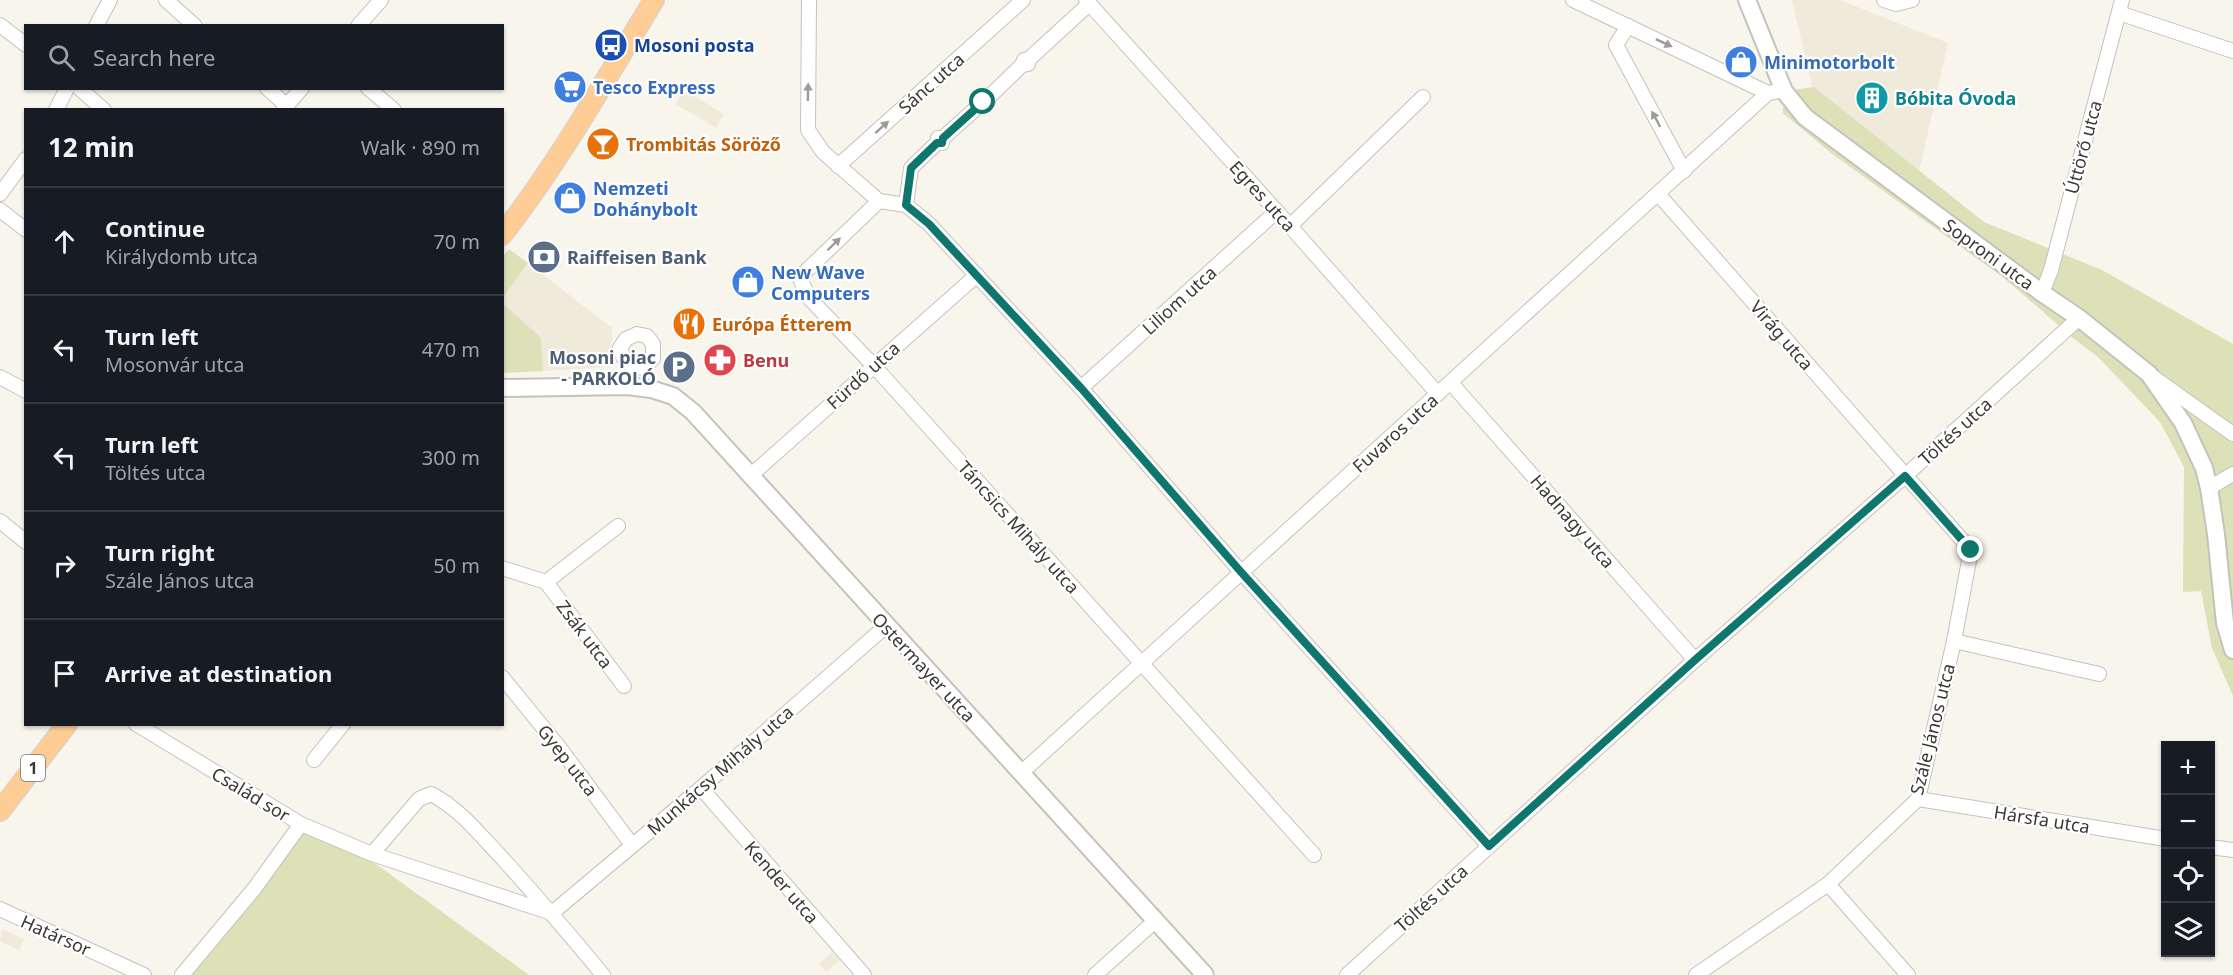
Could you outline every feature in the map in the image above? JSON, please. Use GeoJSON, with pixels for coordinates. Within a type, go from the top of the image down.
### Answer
{"type":"FeatureCollection","features":[{"type":"Feature","properties":{"kind":"main road"},"geometry":{"type":"LineString","coordinates":[[504,232],[534,195],[571,138],[654,0]]}},
{"type":"Feature","properties":{"kind":"main road","name":"1"},"geometry":{"type":"LineString","coordinates":[[0,811],[65,726]]}},
{"type":"Feature","properties":{"kind":"street"},"geometry":{"type":"LineString","coordinates":[[97,24],[110,0]]}},
{"type":"Feature","properties":{"kind":"street"},"geometry":{"type":"LineString","coordinates":[[166,0],[193,24]]}},
{"type":"Feature","properties":{"kind":"street"},"geometry":{"type":"LineString","coordinates":[[360,24],[381,0]]}},
{"type":"Feature","properties":{"kind":"street"},"geometry":{"type":"LineString","coordinates":[[809,0],[808,130],[823,152],[879,201],[906,205],[929,224],[1081,388],[1241,572],[1489,846]]}},
{"type":"Feature","properties":{"kind":"street","name":"Sánc utca"},"geometry":{"type":"LineString","coordinates":[[838,166],[1023,0]]}},
{"type":"Feature","properties":{"kind":"street","name":"Soproni utca"},"geometry":{"type":"LineString","coordinates":[[1573,0],[1776,92],[1805,117],[2079,318],[2149,374],[2172,406],[2193,442],[2204,468],[2209,489],[2225,623],[2233,650]]}},
{"type":"Feature","properties":{"kind":"street"},"geometry":{"type":"LineString","coordinates":[[1747,0],[1776,92]]}},
{"type":"Feature","properties":{"kind":"street"},"geometry":{"type":"LineString","coordinates":[[1884,0],[1896,4],[1912,0]]}},
{"type":"Feature","properties":{"kind":"street"},"geometry":{"type":"LineString","coordinates":[[906,205],[911,168],[1088,2]]}},
{"type":"Feature","properties":{"kind":"street","name":"Egres utca"},"geometry":{"type":"LineString","coordinates":[[1088,2],[1438,394]]}},
{"type":"Feature","properties":{"kind":"street"},"geometry":{"type":"LineString","coordinates":[[2120,6],[2233,51]]}},
{"type":"Feature","properties":{"kind":"street","name":"Úttörő utca"},"geometry":{"type":"LineString","coordinates":[[2042,293],[2051,270],[2120,6]]}},
{"type":"Feature","properties":{"kind":"street"},"geometry":{"type":"LineString","coordinates":[[0,25],[24,43]]}},
{"type":"Feature","properties":{"kind":"street"},"geometry":{"type":"LineString","coordinates":[[1628,26],[1616,45],[1684,171]]}},
{"type":"Feature","properties":{"kind":"street"},"geometry":{"type":"LineString","coordinates":[[57,108],[65,90]]}},
{"type":"Feature","properties":{"kind":"street"},"geometry":{"type":"LineString","coordinates":[[81,90],[103,108]]}},
{"type":"Feature","properties":{"kind":"street"},"geometry":{"type":"LineString","coordinates":[[269,90],[285,107],[300,90]]}},
{"type":"Feature","properties":{"kind":"street"},"geometry":{"type":"LineString","coordinates":[[370,90],[392,108]]}},
{"type":"Feature","properties":{"kind":"street","name":"Fuvaros utca"},"geometry":{"type":"LineString","coordinates":[[1021,773],[1684,171],[1776,92]]}},
{"type":"Feature","properties":{"kind":"street"},"geometry":{"type":"LineString","coordinates":[[1290,226],[1423,97]]}},
{"type":"Feature","properties":{"kind":"street"},"geometry":{"type":"LineString","coordinates":[[0,194],[24,162]]}},
{"type":"Feature","properties":{"kind":"street","name":"Virág utca"},"geometry":{"type":"LineString","coordinates":[[1659,195],[1905,476]]}},
{"type":"Feature","properties":{"kind":"street","name":"Táncsics Mihály utca"},"geometry":{"type":"LineString","coordinates":[[879,201],[803,273],[801,281],[810,299],[874,366],[1314,855]]}},
{"type":"Feature","properties":{"kind":"street"},"geometry":{"type":"LineString","coordinates":[[0,210],[24,228]]}},
{"type":"Feature","properties":{"kind":"street","name":"Liliom utca"},"geometry":{"type":"LineString","coordinates":[[1081,388],[1277,212]]}},
{"type":"Feature","properties":{"kind":"street","name":"Fürdő utca"},"geometry":{"type":"LineString","coordinates":[[750,476],[976,275]]}},
{"type":"Feature","properties":{"kind":"street","name":"Töltés utca"},"geometry":{"type":"LineString","coordinates":[[1347,975],[1695,660],[1905,476],[2079,318]]}},
{"type":"Feature","properties":{"kind":"street"},"geometry":{"type":"LineString","coordinates":[[637,334],[647,336],[653,344],[653,359],[644,367],[633,368],[622,357],[620,348],[626,339],[637,334]]}},
{"type":"Feature","properties":{"kind":"street"},"geometry":{"type":"LineString","coordinates":[[627,386],[633,368]]}},
{"type":"Feature","properties":{"kind":"street"},"geometry":{"type":"LineString","coordinates":[[2149,374],[2233,434]]}},
{"type":"Feature","properties":{"kind":"street"},"geometry":{"type":"LineString","coordinates":[[0,377],[24,390]]}},
{"type":"Feature","properties":{"kind":"street","name":"Hadnagy utca"},"geometry":{"type":"LineString","coordinates":[[1451,383],[1695,660]]}},
{"type":"Feature","properties":{"kind":"street","name":"Ostermayer utca"},"geometry":{"type":"LineString","coordinates":[[504,388],[627,386],[651,389],[673,396],[693,412],[1205,975]]}},
{"type":"Feature","properties":{"kind":"street"},"geometry":{"type":"LineString","coordinates":[[2209,489],[2233,474]]}},
{"type":"Feature","properties":{"kind":"street","name":"Szále János utca"},"geometry":{"type":"LineString","coordinates":[[1696,975],[1828,884],[1918,799],[1954,641],[1971,550],[1905,476]]}},
{"type":"Feature","properties":{"kind":"street"},"geometry":{"type":"LineString","coordinates":[[0,521],[24,540]]}},
{"type":"Feature","properties":{"kind":"street","name":"Zsák utca"},"geometry":{"type":"LineString","coordinates":[[546,582],[618,526]]}},
{"type":"Feature","properties":{"kind":"street","name":"Zsák utca"},"geometry":{"type":"LineString","coordinates":[[504,569],[546,582],[624,686]]}},
{"type":"Feature","properties":{"kind":"street","name":"Munkácsy Mihály utca"},"geometry":{"type":"LineString","coordinates":[[552,913],[701,788],[886,626]]}},
{"type":"Feature","properties":{"kind":"street"},"geometry":{"type":"LineString","coordinates":[[1954,641],[2099,674]]}},
{"type":"Feature","properties":{"kind":"street","name":"Gyep utca"},"geometry":{"type":"LineString","coordinates":[[504,679],[559,747],[632,845]]}},
{"type":"Feature","properties":{"kind":"street","name":"Család sor"},"geometry":{"type":"LineString","coordinates":[[139,726],[301,824],[372,854],[552,913]]}},
{"type":"Feature","properties":{"kind":"street"},"geometry":{"type":"LineString","coordinates":[[314,760],[341,726]]}},
{"type":"Feature","properties":{"kind":"street","name":"Kender utca"},"geometry":{"type":"LineString","coordinates":[[701,788],[864,975]]}},
{"type":"Feature","properties":{"kind":"street"},"geometry":{"type":"LineString","coordinates":[[372,854],[419,799],[431,794],[446,801],[552,913],[603,975]]}},
{"type":"Feature","properties":{"kind":"street","name":"Hársfa utca"},"geometry":{"type":"LineString","coordinates":[[1918,799],[2161,838]]}},
{"type":"Feature","properties":{"kind":"street"},"geometry":{"type":"LineString","coordinates":[[182,975],[254,889],[301,824]]}},
{"type":"Feature","properties":{"kind":"street"},"geometry":{"type":"LineString","coordinates":[[2215,848],[2233,850]]}},
{"type":"Feature","properties":{"kind":"street"},"geometry":{"type":"LineString","coordinates":[[1828,884],[1908,975]]}},
{"type":"Feature","properties":{"kind":"street","name":"Határsor"},"geometry":{"type":"LineString","coordinates":[[0,909],[144,975]]}},
{"type":"Feature","properties":{"kind":"street"},"geometry":{"type":"LineString","coordinates":[[1095,975],[1155,921]]}},
{"type":"Feature","properties":{"kind":"shaded area"},"geometry":{"type":"Polygon","coordinates":[[[1792,0],[1840,0],[1948,43],[1918,176],[1816,103],[1792,0]]]}},
{"type":"Feature","properties":{"kind":"shaded area"},"geometry":{"type":"Polygon","coordinates":[[[684,90],[724,114],[716,128],[676,104],[684,90]]]}},
{"type":"Feature","properties":{"kind":"shaded area"},"geometry":{"type":"Polygon","coordinates":[[[528,263],[612,326],[611,367],[543,371],[541,338],[504,304],[504,294],[528,263]]]}},
{"type":"Feature","properties":{"kind":"shaded area"},"geometry":{"type":"Polygon","coordinates":[[[2,929],[24,939],[19,950],[0,941],[2,929]]]}},
{"type":"Feature","properties":{"kind":"shaded area"},"geometry":{"type":"Polygon","coordinates":[[[832,952],[840,960],[826,972],[819,964],[832,952]]]}},
{"type":"Feature","properties":{"kind":"green space"},"geometry":{"type":"Polygon","coordinates":[[[1814,87],[1984,222],[2102,270],[2233,344],[2233,696],[2212,648],[2201,591],[2183,592],[2184,467],[2160,422],[2098,357],[2004,278],[1831,153],[1783,113],[1784,91],[1814,87]]]}},
{"type":"Feature","properties":{"kind":"green space"},"geometry":{"type":"Polygon","coordinates":[[[509,249],[528,263],[504,296],[504,255],[509,249]]]}},
{"type":"Feature","properties":{"kind":"green space"},"geometry":{"type":"Polygon","coordinates":[[[504,304],[541,338],[543,371],[504,373],[504,304]]]}},
{"type":"Feature","properties":{"kind":"green space"},"geometry":{"type":"Polygon","coordinates":[[[301,830],[376,864],[529,975],[187,975],[301,830]]]}},
{"type":"Feature","properties":{"kind":"place","name":"Mosoni posta"},"geometry":{"type":"Point","coordinates":[611,45]}},
{"type":"Feature","properties":{"kind":"place","name":"Minimotorbolt"},"geometry":{"type":"Point","coordinates":[1741,62]}},
{"type":"Feature","properties":{"kind":"place","name":"Tesco Express"},"geometry":{"type":"Point","coordinates":[570,87]}},
{"type":"Feature","properties":{"kind":"place","name":"Bóbita Óvoda"},"geometry":{"type":"Point","coordinates":[1872,98]}},
{"type":"Feature","properties":{"kind":"place","name":"Trombitás Söröző"},"geometry":{"type":"Point","coordinates":[603,144]}},
{"type":"Feature","properties":{"kind":"place","name":"Nemzeti Dohánybolt"},"geometry":{"type":"Point","coordinates":[570,198]}},
{"type":"Feature","properties":{"kind":"place","name":"Raiffeisen Bank"},"geometry":{"type":"Point","coordinates":[544,257]}},
{"type":"Feature","properties":{"kind":"place","name":"New Wave Computers"},"geometry":{"type":"Point","coordinates":[748,282]}},
{"type":"Feature","properties":{"kind":"place","name":"Európa Étterem"},"geometry":{"type":"Point","coordinates":[689,324]}},
{"type":"Feature","properties":{"kind":"place","name":"Benu"},"geometry":{"type":"Point","coordinates":[720,360]}},
{"type":"Feature","properties":{"kind":"place","name":"Mosoni piac - PARKOLÓ"},"geometry":{"type":"Point","coordinates":[679,367]}},
{"type":"Feature","properties":{"kind":"route"},"geometry":{"type":"LineString","coordinates":[[983,102],[943,138],[942,143],[937,143],[911,168],[906,205],[929,224],[1081,388],[1241,572],[1489,846],[1695,660],[1905,476],[1971,550]]}}]}
